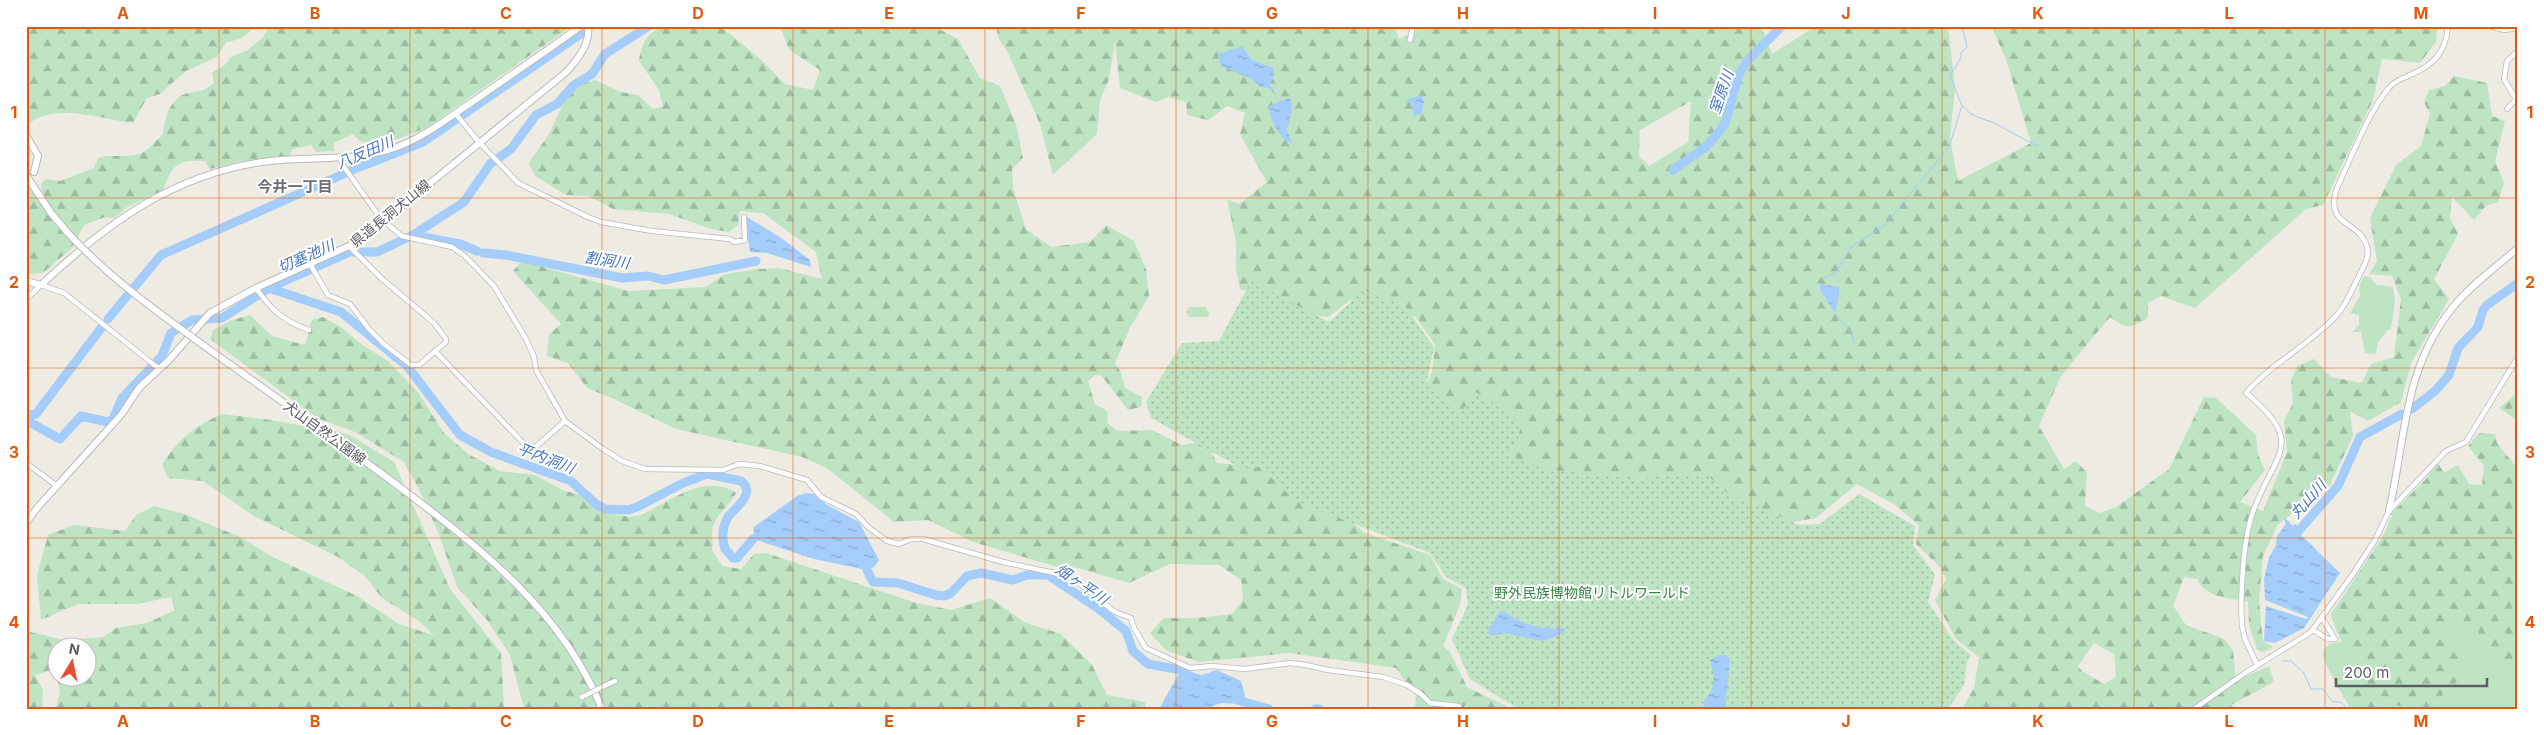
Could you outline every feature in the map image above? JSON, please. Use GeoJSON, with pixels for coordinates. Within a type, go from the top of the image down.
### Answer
{"type":"FeatureCollection","features":[{"type":"Feature","properties":{"kind":"main road"},"geometry":{"type":"LineString","coordinates":[[26,281],[41,285],[88,241],[116,221],[158,196],[188,182],[249,164],[370,154],[398,146],[422,135],[581,26]]}},
{"type":"Feature","properties":{"kind":"main road","name":"県道長洞犬山線"},"geometry":{"type":"LineString","coordinates":[[26,523],[56,486],[116,420],[138,388],[169,360],[209,314],[256,289],[311,267],[349,246],[383,221],[569,68],[588,40],[588,26]]}},
{"type":"Feature","properties":{"kind":"main road"},"geometry":{"type":"LineString","coordinates":[[26,135],[38,156],[34,172]]}},
{"type":"Feature","properties":{"kind":"main road","name":"犬山自然公園線"},"geometry":{"type":"LineString","coordinates":[[26,175],[66,232],[124,287],[364,460],[461,533],[501,567],[555,627],[581,668],[602,709]]}},
{"type":"Feature","properties":{"kind":"main road"},"geometry":{"type":"LineString","coordinates":[[2390,511],[2412,385],[2420,362],[2453,307],[2518,248]]}},
{"type":"Feature","properties":{"kind":"street"},"geometry":{"type":"LineString","coordinates":[[1410,40],[1412,26]]}},
{"type":"Feature","properties":{"kind":"street"},"geometry":{"type":"LineString","coordinates":[[2257,665],[2245,639],[2242,626],[2247,538],[2252,513],[2277,464],[2281,443],[2274,420],[2246,393],[2270,369],[2328,323],[2345,305],[2365,264],[2368,248],[2363,237],[2336,214],[2333,204],[2337,188],[2380,101],[2393,84],[2426,68],[2436,60],[2446,41],[2448,26]]}},
{"type":"Feature","properties":{"kind":"street"},"geometry":{"type":"LineString","coordinates":[[2490,26],[2504,30],[2518,28]]}},
{"type":"Feature","properties":{"kind":"street"},"geometry":{"type":"LineString","coordinates":[[2507,109],[2516,100],[2504,80],[2507,61],[2518,51]]}},
{"type":"Feature","properties":{"kind":"street"},"geometry":{"type":"LineString","coordinates":[[455,113],[478,141],[518,183],[602,222],[742,242],[745,240],[744,217]]}},
{"type":"Feature","properties":{"kind":"street"},"geometry":{"type":"LineString","coordinates":[[340,156],[348,172],[383,221],[402,236],[452,247],[465,256],[500,293],[531,348],[536,370],[565,420],[603,449],[635,467],[723,470],[739,464],[760,466],[808,480],[821,497],[856,514],[868,527],[887,541],[898,544],[911,539],[923,539],[1003,562],[1064,575],[1076,580],[1115,612],[1131,618],[1134,628],[1146,648],[1190,668],[1212,666],[1245,669],[1290,663],[1347,673],[1364,673],[1407,685],[1421,694],[1430,703],[1452,704],[1459,706],[1459,709]]}},
{"type":"Feature","properties":{"kind":"street"},"geometry":{"type":"LineString","coordinates":[[311,267],[328,295],[350,304],[369,329],[411,365],[419,365],[446,342],[446,339],[434,323],[402,297],[349,246]]}},
{"type":"Feature","properties":{"kind":"street"},"geometry":{"type":"LineString","coordinates":[[26,298],[41,285],[64,294],[158,368]]}},
{"type":"Feature","properties":{"kind":"street"},"geometry":{"type":"LineString","coordinates":[[256,289],[283,319],[309,330]]}},
{"type":"Feature","properties":{"kind":"street"},"geometry":{"type":"LineString","coordinates":[[435,351],[531,451],[565,420]]}},
{"type":"Feature","properties":{"kind":"street"},"geometry":{"type":"LineString","coordinates":[[2194,709],[2257,665],[2313,630],[2375,540],[2390,511],[2439,457],[2450,449],[2466,442],[2518,357]]}},
{"type":"Feature","properties":{"kind":"street"},"geometry":{"type":"LineString","coordinates":[[26,463],[56,486]]}},
{"type":"Feature","properties":{"kind":"street"},"geometry":{"type":"LineString","coordinates":[[2313,630],[2328,639],[2335,640],[2322,618]]}},
{"type":"Feature","properties":{"kind":"street"},"geometry":{"type":"LineString","coordinates":[[582,697],[615,681]]}},
{"type":"Feature","properties":{"kind":"green space"},"geometry":{"type":"Polygon","coordinates":[[[26,26],[255,26],[242,37],[226,42],[217,57],[186,71],[160,94],[147,98],[133,123],[63,113],[49,114],[26,126],[26,26]]]}},
{"type":"Feature","properties":{"kind":"green space"},"geometry":{"type":"Polygon","coordinates":[[[270,26],[572,26],[426,128],[385,144],[361,142],[353,134],[334,143],[334,151],[316,152],[311,145],[293,149],[289,156],[238,162],[210,169],[205,161],[188,161],[177,165],[169,175],[163,190],[127,207],[114,218],[105,217],[84,225],[72,248],[43,273],[26,274],[26,188],[42,192],[41,185],[45,179],[60,181],[94,168],[98,158],[128,156],[145,151],[163,135],[168,111],[175,101],[185,94],[209,87],[214,83],[212,73],[226,64],[231,57],[248,50],[262,38],[270,26]]]}},
{"type":"Feature","properties":{"kind":"green space"},"geometry":{"type":"Polygon","coordinates":[[[663,26],[720,26],[758,57],[785,84],[813,90],[820,70],[789,50],[780,26],[933,26],[958,39],[980,78],[1000,86],[1016,124],[1023,158],[1012,169],[1013,188],[1026,229],[1051,247],[1090,242],[1106,225],[1134,241],[1146,269],[1149,296],[1130,328],[1115,363],[1121,373],[1125,388],[1142,397],[1141,407],[1128,410],[1101,375],[1095,375],[1088,381],[1095,404],[1107,411],[1108,424],[1118,431],[1152,430],[1182,445],[1206,441],[1217,463],[1239,465],[1255,459],[1329,504],[1365,533],[1430,555],[1443,579],[1462,589],[1460,605],[1443,646],[1450,652],[1467,687],[1512,709],[1471,709],[1465,705],[1463,709],[1415,709],[1416,696],[1396,668],[1289,653],[1199,662],[1167,651],[1150,633],[1164,618],[1197,618],[1232,614],[1243,600],[1241,580],[1219,565],[1170,564],[1129,583],[1078,568],[1054,566],[973,542],[928,520],[894,522],[827,468],[802,457],[676,429],[587,388],[568,363],[547,356],[549,334],[561,324],[513,271],[522,261],[628,291],[706,287],[725,274],[758,269],[779,268],[822,279],[816,252],[763,213],[740,211],[738,225],[729,232],[711,229],[669,214],[613,209],[588,196],[566,195],[535,176],[529,163],[549,134],[565,100],[581,84],[595,80],[621,92],[638,95],[653,109],[663,107],[659,90],[639,61],[646,40],[652,32],[663,26]]]}},
{"type":"Feature","properties":{"kind":"green space"},"geometry":{"type":"Polygon","coordinates":[[[996,26],[1395,26],[1399,39],[1424,26],[1761,26],[1772,54],[1816,26],[1948,26],[1955,89],[1950,138],[1958,181],[2031,143],[2006,59],[1991,26],[2437,26],[2436,42],[2420,63],[2382,59],[2373,100],[2323,205],[2306,209],[2195,308],[2161,296],[2148,303],[2148,318],[2133,326],[2121,324],[2110,317],[2061,376],[2039,426],[2064,469],[2076,461],[2087,473],[2085,506],[2100,513],[2116,507],[2169,469],[2204,397],[2216,398],[2256,435],[2258,454],[2265,470],[2240,502],[2263,511],[2287,452],[2284,421],[2293,403],[2291,381],[2297,366],[2314,359],[2331,377],[2362,383],[2371,364],[2394,357],[2401,299],[2392,276],[2369,274],[2377,261],[2370,218],[2396,165],[2421,146],[2430,114],[2424,102],[2429,90],[2445,86],[2454,76],[2487,83],[2492,116],[2505,121],[2495,161],[2504,183],[2498,202],[2486,206],[2474,220],[2452,197],[2450,218],[2458,234],[2434,279],[2449,299],[2411,363],[2401,402],[2368,421],[2350,411],[2353,436],[2329,487],[2278,524],[2263,556],[2259,601],[2263,641],[2273,647],[2264,652],[2257,650],[2249,624],[2248,601],[2212,594],[2197,579],[2184,577],[2173,606],[2186,625],[2224,639],[2233,650],[2236,681],[2269,666],[2274,682],[2231,705],[2235,709],[1962,709],[1974,688],[1979,657],[1956,639],[1935,600],[1946,579],[1939,566],[1916,544],[1919,525],[1895,505],[1857,484],[1816,518],[1780,524],[1620,490],[1501,456],[1462,416],[1422,395],[1432,372],[1435,345],[1415,316],[1400,317],[1362,299],[1349,301],[1329,317],[1312,315],[1240,289],[1236,269],[1236,242],[1227,199],[1239,204],[1267,182],[1240,134],[1245,113],[1227,106],[1208,120],[1187,115],[1186,102],[1168,97],[1156,102],[1120,88],[1115,41],[1109,79],[1100,100],[1097,134],[1053,175],[1040,124],[1008,53],[998,37],[996,26]],[[1691,101],[1640,130],[1639,156],[1649,166],[1688,142],[1691,101]],[[2094,643],[2078,666],[2082,671],[2104,684],[2116,677],[2114,654],[2094,643]]]}},
{"type":"Feature","properties":{"kind":"green space"},"geometry":{"type":"Polygon","coordinates":[[[2364,276],[2370,277],[2376,285],[2393,287],[2395,301],[2391,329],[2378,342],[2376,354],[2365,353],[2361,332],[2353,332],[2359,325],[2359,315],[2350,313],[2360,296],[2359,286],[2364,276]]]}},
{"type":"Feature","properties":{"kind":"green space","name":"野外民族博物館リトルワールド"},"geometry":{"type":"Polygon","coordinates":[[[1251,281],[1329,322],[1364,290],[1405,306],[1434,347],[1427,381],[1461,412],[1476,392],[1522,422],[1517,442],[1508,455],[1549,469],[1631,479],[1705,473],[1728,494],[1799,525],[1820,524],[1859,494],[1915,526],[1913,545],[1935,575],[1928,602],[1954,641],[1971,655],[1967,662],[1964,685],[1948,709],[1522,709],[1514,706],[1470,679],[1452,639],[1468,605],[1466,588],[1446,577],[1430,553],[1297,502],[1260,467],[1241,468],[1151,418],[1146,402],[1182,343],[1219,341],[1251,281]]]}},
{"type":"Feature","properties":{"kind":"green space"},"geometry":{"type":"Polygon","coordinates":[[[1189,307],[1205,307],[1209,313],[1208,317],[1189,317],[1186,312],[1189,307]]]}},
{"type":"Feature","properties":{"kind":"green space"},"geometry":{"type":"Polygon","coordinates":[[[250,315],[272,336],[305,345],[312,320],[323,317],[341,327],[361,344],[388,361],[417,391],[444,433],[468,454],[500,471],[535,475],[562,490],[581,495],[602,512],[630,517],[641,515],[687,491],[700,487],[724,487],[736,493],[715,521],[712,529],[712,550],[722,566],[741,569],[754,554],[766,553],[913,602],[951,610],[990,598],[1024,622],[1061,634],[1092,665],[1107,695],[1145,702],[1145,709],[524,709],[510,655],[487,620],[457,587],[440,537],[420,491],[404,462],[355,432],[317,418],[210,339],[213,330],[232,320],[250,315]]]}},
{"type":"Feature","properties":{"kind":"green space"},"geometry":{"type":"Polygon","coordinates":[[[2516,394],[2518,396],[2518,421],[2499,408],[2516,394]]]}},
{"type":"Feature","properties":{"kind":"green space"},"geometry":{"type":"Polygon","coordinates":[[[222,414],[271,420],[348,434],[394,462],[450,589],[501,653],[504,709],[56,709],[59,688],[98,688],[98,638],[90,638],[103,637],[116,628],[147,623],[175,610],[171,597],[137,604],[78,604],[41,620],[37,575],[48,535],[74,525],[125,531],[136,515],[154,506],[184,514],[240,537],[271,556],[357,596],[399,624],[433,635],[419,621],[382,598],[365,576],[338,557],[254,516],[203,481],[168,478],[162,464],[181,440],[195,429],[222,414]]]}},
{"type":"Feature","properties":{"kind":"green space"},"geometry":{"type":"Polygon","coordinates":[[[2479,433],[2495,434],[2497,443],[2518,469],[2518,670],[2508,670],[2483,646],[2475,620],[2446,626],[2448,639],[2462,639],[2464,666],[2459,679],[2439,698],[2437,709],[2391,705],[2394,709],[2353,709],[2346,699],[2360,678],[2337,632],[2331,614],[2382,538],[2394,511],[2426,479],[2437,462],[2444,473],[2458,465],[2469,484],[2482,485],[2484,466],[2468,446],[2479,433]]]}},
{"type":"Feature","properties":{"kind":"green space"},"geometry":{"type":"Polygon","coordinates":[[[2518,532],[2518,709],[2351,709],[2326,664],[2323,654],[2329,644],[2355,639],[2518,532]]]}},
{"type":"Feature","properties":{"kind":"green space"},"geometry":{"type":"Polygon","coordinates":[[[26,631],[56,638],[48,638],[48,671],[35,675],[43,690],[42,709],[26,709],[26,631]]]}},
{"type":"Feature","properties":{"kind":"water"},"geometry":{"type":"Polygon","coordinates":[[[1242,46],[1252,60],[1273,68],[1274,76],[1270,84],[1278,99],[1270,88],[1260,87],[1252,79],[1221,66],[1218,54],[1242,46]]]}},
{"type":"Feature","properties":{"kind":"water"},"geometry":{"type":"Polygon","coordinates":[[[1421,95],[1424,101],[1422,113],[1414,116],[1411,103],[1404,101],[1421,95]]]}},
{"type":"Feature","properties":{"kind":"water"},"geometry":{"type":"Polygon","coordinates":[[[1290,97],[1292,110],[1287,130],[1293,146],[1281,136],[1276,128],[1270,115],[1269,106],[1290,97]]]}},
{"type":"Feature","properties":{"kind":"water"},"geometry":{"type":"Polygon","coordinates":[[[745,216],[780,237],[810,260],[811,267],[767,253],[750,252],[745,216]]]}},
{"type":"Feature","properties":{"kind":"water"},"geometry":{"type":"Polygon","coordinates":[[[1820,284],[1840,287],[1835,314],[1820,289],[1820,284]]]}},
{"type":"Feature","properties":{"kind":"water"},"geometry":{"type":"Polygon","coordinates":[[[806,493],[814,494],[827,505],[859,522],[879,560],[874,567],[867,570],[814,559],[753,539],[754,527],[797,496],[806,493]]]}},
{"type":"Feature","properties":{"kind":"water"},"geometry":{"type":"Polygon","coordinates":[[[2283,516],[2293,526],[2295,524],[2301,530],[2299,533],[2340,573],[2304,628],[2275,643],[2264,641],[2266,606],[2306,619],[2308,617],[2265,600],[2264,579],[2269,558],[2276,545],[2277,536],[2286,524],[2283,516]]]}},
{"type":"Feature","properties":{"kind":"water"},"geometry":{"type":"Polygon","coordinates":[[[1504,611],[1518,620],[1533,626],[1565,628],[1564,633],[1543,641],[1504,633],[1492,636],[1487,633],[1499,612],[1504,611]]]}},
{"type":"Feature","properties":{"kind":"water"},"geometry":{"type":"Polygon","coordinates":[[[1719,655],[1726,655],[1730,660],[1725,709],[1705,709],[1704,701],[1711,691],[1713,682],[1710,660],[1719,655]]]}},
{"type":"Feature","properties":{"kind":"water"},"geometry":{"type":"Polygon","coordinates":[[[1181,670],[1202,675],[1217,670],[1241,681],[1247,704],[1221,703],[1205,709],[1159,709],[1181,670]]]}},
{"type":"Feature","properties":{"kind":"waterway","name":"切塞池川"},"geometry":{"type":"LineString","coordinates":[[27,415],[31,423],[60,439],[81,416],[108,422],[113,419],[122,398],[162,356],[171,333],[192,320],[222,318],[269,288],[350,252],[377,252],[413,235],[464,202],[490,164],[511,149],[536,115],[557,104],[574,85],[592,74],[605,54],[649,26]]}},
{"type":"Feature","properties":{"kind":"waterway","name":"室原川"},"geometry":{"type":"LineString","coordinates":[[1673,170],[1707,146],[1725,124],[1739,74],[1749,59],[1782,26]]}},
{"type":"Feature","properties":{"kind":"waterway"},"geometry":{"type":"LineString","coordinates":[[1823,278],[1836,273],[1851,247],[1884,226],[1949,147],[1962,106],[1950,76],[1961,58],[1961,53],[1967,47],[1962,26]]}},
{"type":"Feature","properties":{"kind":"waterway","name":"八反田川"},"geometry":{"type":"LineString","coordinates":[[108,319],[161,255],[357,168],[423,142],[582,33]]}},
{"type":"Feature","properties":{"kind":"waterway"},"geometry":{"type":"LineString","coordinates":[[1963,106],[1971,114],[1995,123],[2039,146]]}},
{"type":"Feature","properties":{"kind":"waterway","name":"割洞川"},"geometry":{"type":"LineString","coordinates":[[413,235],[460,244],[477,251]]}},
{"type":"Feature","properties":{"kind":"waterway","name":"割洞川"},"geometry":{"type":"LineString","coordinates":[[483,253],[506,255],[622,278],[648,276],[664,280],[756,261]]}},
{"type":"Feature","properties":{"kind":"waterway","name":"丸山川"},"geometry":{"type":"LineString","coordinates":[[2412,409],[2435,391],[2449,375],[2458,348],[2478,327],[2483,310],[2487,305],[2518,283]]}},
{"type":"Feature","properties":{"kind":"waterway","name":"平内洞川"},"geometry":{"type":"LineString","coordinates":[[269,288],[341,312],[407,366],[460,435],[491,452],[571,481],[596,504],[605,509],[628,510],[637,507],[683,483],[707,474],[741,481],[747,491],[746,495],[728,517],[723,533],[723,541],[725,549],[733,558],[737,558],[753,539]]}},
{"type":"Feature","properties":{"kind":"waterway"},"geometry":{"type":"LineString","coordinates":[[1835,313],[1851,333],[1855,344]]}},
{"type":"Feature","properties":{"kind":"waterway","name":"八反田川"},"geometry":{"type":"LineString","coordinates":[[27,415],[36,414],[102,327]]}},
{"type":"Feature","properties":{"kind":"waterway","name":"丸山川"},"geometry":{"type":"LineString","coordinates":[[2293,537],[2338,486],[2360,437],[2402,414]]}},
{"type":"Feature","properties":{"kind":"waterway","name":"畑ヶ平川"},"geometry":{"type":"LineString","coordinates":[[867,570],[873,582],[898,583],[944,596],[951,593],[967,576],[981,573],[1013,580],[1027,575],[1048,575],[1099,609],[1126,631],[1133,651],[1148,664],[1181,670],[1190,676]]}},
{"type":"Feature","properties":{"kind":"waterway"},"geometry":{"type":"LineString","coordinates":[[2282,661],[2291,661],[2304,673],[2311,689],[2323,689],[2333,702],[2341,702],[2348,709]]}},
{"type":"Feature","properties":{"kind":"waterway","name":"畑ヶ平川"},"geometry":{"type":"LineString","coordinates":[[1237,700],[1269,709]]}},
{"type":"Feature","properties":{"kind":"district","name":"今井一丁目"},"geometry":{"type":"Point","coordinates":[295,186]}}]}
